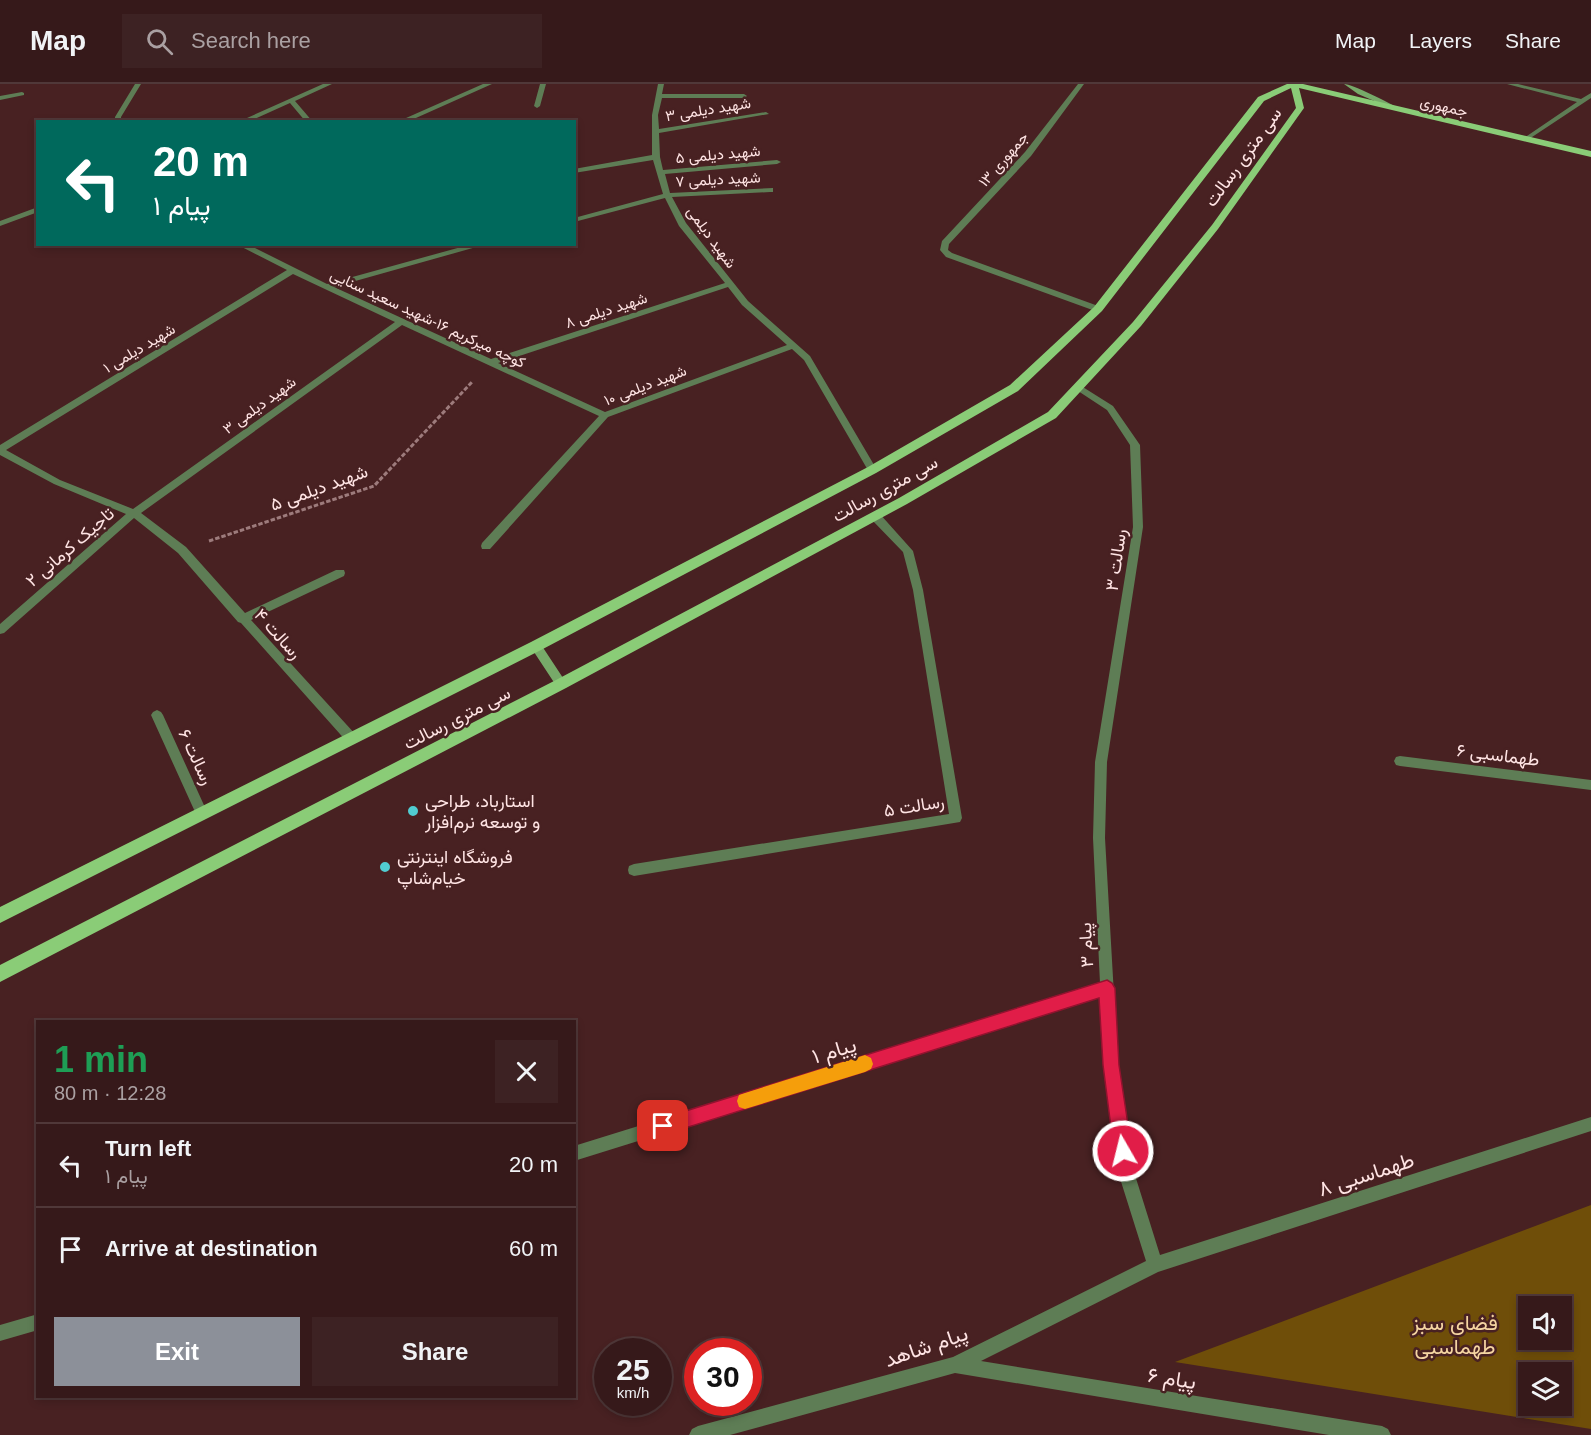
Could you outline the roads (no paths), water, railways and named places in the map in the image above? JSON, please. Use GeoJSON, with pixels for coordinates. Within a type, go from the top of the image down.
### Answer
{"type":"FeatureCollection","features":[{"type":"Feature","properties":{"kind":"main road","name":"جمهوری"},"geometry":{"type":"LineString","coordinates":[[1293,84],[1591,154]]}},
{"type":"Feature","properties":{"kind":"main road","name":"سی متری رسالت"},"geometry":{"type":"LineString","coordinates":[[0,915],[536,646],[872,470],[1014,388],[1098,309],[1261,99],[1293,84],[1300,108],[1215,227],[1137,324],[1052,415],[875,516],[561,684],[0,974]]}},
{"type":"Feature","properties":{"kind":"main road"},"geometry":{"type":"LineString","coordinates":[[1347,84],[1360,93],[1396,109]]}},
{"type":"Feature","properties":{"kind":"main road"},"geometry":{"type":"LineString","coordinates":[[536,646],[561,684]]}},
{"type":"Feature","properties":{"kind":"street"},"geometry":{"type":"LineString","coordinates":[[118,120],[138,84]]}},
{"type":"Feature","properties":{"kind":"street"},"geometry":{"type":"LineString","coordinates":[[246,120],[329,84]]}},
{"type":"Feature","properties":{"kind":"street"},"geometry":{"type":"LineString","coordinates":[[405,120],[489,84]]}},
{"type":"Feature","properties":{"kind":"street"},"geometry":{"type":"LineString","coordinates":[[537,106],[543,84]]}},
{"type":"Feature","properties":{"kind":"street","name":"شهید دیلمی"},"geometry":{"type":"LineString","coordinates":[[661,84],[655,115],[656,157],[667,195],[682,224],[745,303],[807,358],[872,470]]}},
{"type":"Feature","properties":{"kind":"street","name":"۱۳ جمهوری"},"geometry":{"type":"LineString","coordinates":[[1081,84],[1028,154],[945,243],[944,250],[949,255],[1098,309]]}},
{"type":"Feature","properties":{"kind":"street"},"geometry":{"type":"LineString","coordinates":[[1510,84],[1582,101]]}},
{"type":"Feature","properties":{"kind":"street"},"geometry":{"type":"LineString","coordinates":[[0,98],[22,94]]}},
{"type":"Feature","properties":{"kind":"street"},"geometry":{"type":"LineString","coordinates":[[1526,140],[1591,95]]}},
{"type":"Feature","properties":{"kind":"street"},"geometry":{"type":"LineString","coordinates":[[659,96],[744,96]]}},
{"type":"Feature","properties":{"kind":"street"},"geometry":{"type":"LineString","coordinates":[[291,100],[308,120]]}},
{"type":"Feature","properties":{"kind":"street","name":"۳ شهید دیلمی"},"geometry":{"type":"LineString","coordinates":[[655,132],[765,114]]}},
{"type":"Feature","properties":{"kind":"street"},"geometry":{"type":"LineString","coordinates":[[576,171],[656,157]]}},
{"type":"Feature","properties":{"kind":"street","name":"۵ شهید دیلمی"},"geometry":{"type":"LineString","coordinates":[[661,172],[777,162]]}},
{"type":"Feature","properties":{"kind":"street","name":"۷ شهید دیلمی"},"geometry":{"type":"LineString","coordinates":[[576,219],[667,195],[770,190]]}},
{"type":"Feature","properties":{"kind":"street"},"geometry":{"type":"LineString","coordinates":[[0,224],[36,209]]}},
{"type":"Feature","properties":{"kind":"street","name":"کوچه میرکریم ۱۶-شهید سعید سنایی"},"geometry":{"type":"LineString","coordinates":[[244,246],[326,287],[605,415]]}},
{"type":"Feature","properties":{"kind":"street"},"geometry":{"type":"LineString","coordinates":[[326,287],[476,246]]}},
{"type":"Feature","properties":{"kind":"street","name":"شهید دیلمی ۱"},"geometry":{"type":"LineString","coordinates":[[0,450],[293,270]]}},
{"type":"Feature","properties":{"kind":"street","name":"۸ شهید دیلمی"},"geometry":{"type":"LineString","coordinates":[[491,362],[730,284]]}},
{"type":"Feature","properties":{"kind":"street","name":"شهید دیلمی ۳"},"geometry":{"type":"LineString","coordinates":[[134,513],[402,321]]}},
{"type":"Feature","properties":{"kind":"street","name":"۱۰ شهید دیلمی"},"geometry":{"type":"LineString","coordinates":[[486,546],[605,415],[793,346]]}},
{"type":"Feature","properties":{"kind":"street","name":"۳ رسالت"},"geometry":{"type":"LineString","coordinates":[[1078,387],[1110,408],[1135,445],[1138,527],[1101,762]]}},
{"type":"Feature","properties":{"kind":"street","name":"۴ رسالت"},"geometry":{"type":"LineString","coordinates":[[0,450],[57,482],[134,513],[182,550],[352,739]]}},
{"type":"Feature","properties":{"kind":"street","name":"تاجیک کرمانی ۲"},"geometry":{"type":"LineString","coordinates":[[0,630],[134,513]]}},
{"type":"Feature","properties":{"kind":"street","name":"۵ رسالت"},"geometry":{"type":"LineString","coordinates":[[634,870],[956,818],[918,590],[908,551],[875,516]]}},
{"type":"Feature","properties":{"kind":"street"},"geometry":{"type":"LineString","coordinates":[[242,619],[340,573]]}},
{"type":"Feature","properties":{"kind":"street","name":"۶ رسالت"},"geometry":{"type":"LineString","coordinates":[[157,715],[202,814]]}},
{"type":"Feature","properties":{"kind":"street","name":"۶ طهماسبی"},"geometry":{"type":"LineString","coordinates":[[1400,761],[1591,785]]}},
{"type":"Feature","properties":{"kind":"street","name":"۳ پیام"},"geometry":{"type":"LineString","coordinates":[[1101,762],[1099,838],[1111,1065],[1126,1172],[1155,1265]]}},
{"type":"Feature","properties":{"kind":"street","name":"۱ پیام"},"geometry":{"type":"LineString","coordinates":[[576,1153],[1107,988]]}},
{"type":"Feature","properties":{"kind":"street","name":"۸ طهماسبی"},"geometry":{"type":"LineString","coordinates":[[1155,1265],[1591,1124]]}},
{"type":"Feature","properties":{"kind":"street","name":"پیام شاهد"},"geometry":{"type":"LineString","coordinates":[[698,1435],[955,1365],[1155,1265]]}},
{"type":"Feature","properties":{"kind":"street"},"geometry":{"type":"LineString","coordinates":[[0,1333],[36,1323]]}},
{"type":"Feature","properties":{"kind":"street","name":"۶ پیام"},"geometry":{"type":"LineString","coordinates":[[955,1365],[1382,1435]]}},
{"type":"Feature","properties":{"kind":"place","name":"استارباد، طراحی و توسعه نرم‌افزار"},"geometry":{"type":"Point","coordinates":[413,811]}},
{"type":"Feature","properties":{"kind":"place","name":"فروشگاه اینترنتی خیام‌شاپ"},"geometry":{"type":"Point","coordinates":[385,867]}},
{"type":"Feature","properties":{"kind":"park label","name":"فضای سبز طهماسبی"},"geometry":{"type":"Point","coordinates":[1455,1334]}}]}
